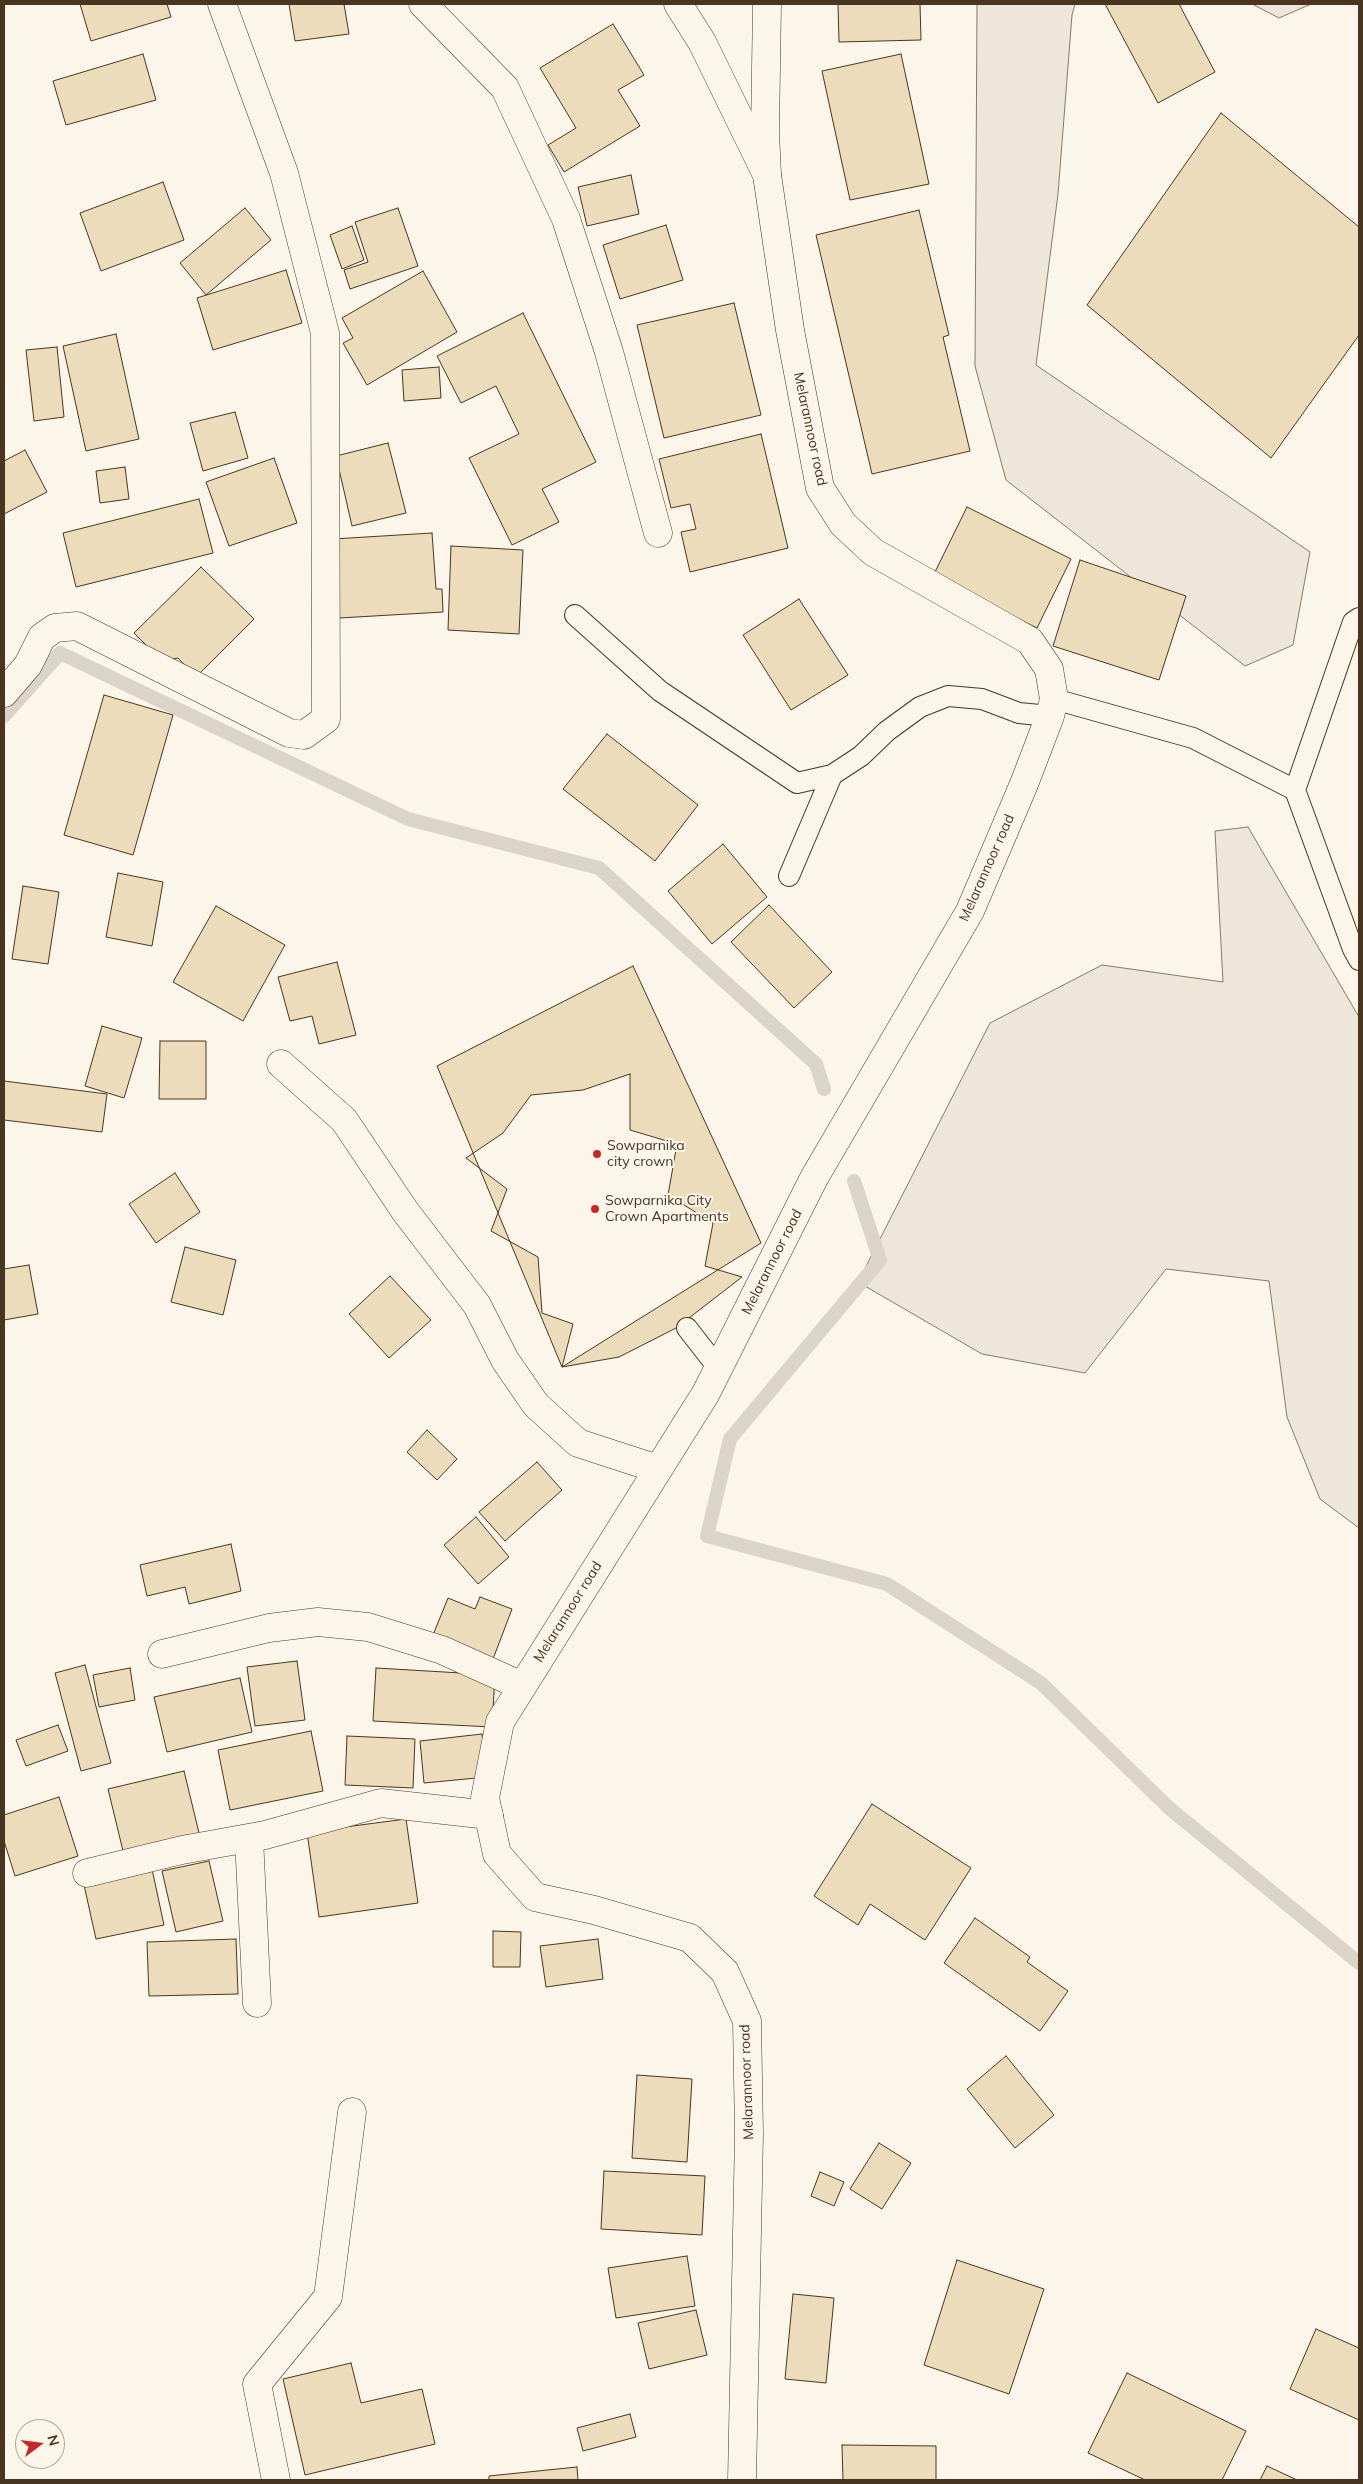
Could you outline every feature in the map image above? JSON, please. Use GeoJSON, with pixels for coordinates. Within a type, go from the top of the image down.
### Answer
{"type":"FeatureCollection","features":[{"type":"Feature","properties":{"kind":"street"},"geometry":{"type":"LineString","coordinates":[[4,693],[28,665],[42,637],[55,628],[77,626],[289,733],[304,735],[326,720],[325,333],[284,173],[222,4]]}},
{"type":"Feature","properties":{"kind":"street"},"geometry":{"type":"LineString","coordinates":[[423,4],[505,88],[566,219],[609,352],[658,534]]}},
{"type":"Feature","properties":{"kind":"street"},"geometry":{"type":"LineString","coordinates":[[678,4],[702,42],[767,175]]}},
{"type":"Feature","properties":{"kind":"street","name":"Melarannoor road"},"geometry":{"type":"LineString","coordinates":[[742,2480],[749,2134],[747,2021],[725,1972],[690,1938],[594,1910],[535,1897],[497,1854],[485,1798],[500,1722],[706,1393],[814,1178],[970,911],[1024,784],[1052,708],[1049,669],[1030,641],[873,552],[843,524],[820,488],[790,330],[767,175],[765,132],[767,4]]}},
{"type":"Feature","properties":{"kind":"street"},"geometry":{"type":"LineString","coordinates":[[280,1064],[344,1120],[405,1211],[476,1305],[505,1360],[536,1405],[578,1443],[658,1469]]}},
{"type":"Feature","properties":{"kind":"street"},"geometry":{"type":"LineString","coordinates":[[162,1654],[269,1628],[318,1622],[368,1627],[442,1650],[522,1686]]}},
{"type":"Feature","properties":{"kind":"street"},"geometry":{"type":"LineString","coordinates":[[86,1873],[182,1850],[249,1838],[381,1803],[489,1815]]}},
{"type":"Feature","properties":{"kind":"street"},"geometry":{"type":"LineString","coordinates":[[249,1838],[257,2003]]}},
{"type":"Feature","properties":{"kind":"street"},"geometry":{"type":"LineString","coordinates":[[276,2480],[257,2384],[328,2297],[352,2112]]}},
{"type":"Feature","properties":{"kind":"lane"},"geometry":{"type":"LineString","coordinates":[[575,615],[660,692],[797,783],[832,775],[861,756],[887,731],[920,707],[948,696],[982,699],[1019,713],[1052,708],[1193,738],[1295,790]]}},
{"type":"Feature","properties":{"kind":"lane"},"geometry":{"type":"LineString","coordinates":[[1359,618],[1353,622],[1295,790],[1353,949],[1359,960]]}},
{"type":"Feature","properties":{"kind":"lane"},"geometry":{"type":"LineString","coordinates":[[789,876],[832,775]]}},
{"type":"Feature","properties":{"kind":"lane"},"geometry":{"type":"LineString","coordinates":[[687,1328],[719,1369]]}},
{"type":"Feature","properties":{"kind":"shaded area"},"geometry":{"type":"Polygon","coordinates":[[[977,4],[1075,4],[1072,15],[1058,194],[1036,365],[1310,552],[1293,645],[1245,666],[1006,480],[975,366],[977,4]]]}},
{"type":"Feature","properties":{"kind":"shaded area"},"geometry":{"type":"Polygon","coordinates":[[[1252,4],[1311,4],[1279,18],[1252,4]]]}},
{"type":"Feature","properties":{"kind":"shaded area"},"geometry":{"type":"Polygon","coordinates":[[[1248,827],[1359,1017],[1359,1528],[1320,1499],[1287,1417],[1269,1281],[1166,1269],[1085,1373],[982,1354],[858,1282],[990,1023],[1102,965],[1223,982],[1215,831],[1248,827]]]}},
{"type":"Feature","properties":{"kind":"building"},"geometry":{"type":"Polygon","coordinates":[[[80,4],[167,4],[171,17],[91,41],[80,4]]]}},
{"type":"Feature","properties":{"kind":"building"},"geometry":{"type":"Polygon","coordinates":[[[289,4],[344,4],[349,34],[295,41],[289,4]]]}},
{"type":"Feature","properties":{"kind":"building"},"geometry":{"type":"Polygon","coordinates":[[[838,4],[920,4],[921,40],[839,42],[838,4]]]}},
{"type":"Feature","properties":{"kind":"building"},"geometry":{"type":"Polygon","coordinates":[[[1105,4],[1179,4],[1215,72],[1158,103],[1105,4]]]}},
{"type":"Feature","properties":{"kind":"building"},"geometry":{"type":"Polygon","coordinates":[[[613,24],[644,75],[618,90],[640,126],[564,172],[548,145],[576,128],[540,68],[613,24]]]}},
{"type":"Feature","properties":{"kind":"building"},"geometry":{"type":"Polygon","coordinates":[[[143,54],[156,100],[66,125],[53,81],[143,54]]]}},
{"type":"Feature","properties":{"kind":"building"},"geometry":{"type":"Polygon","coordinates":[[[901,54],[929,184],[850,200],[822,71],[901,54]]]}},
{"type":"Feature","properties":{"kind":"building"},"geometry":{"type":"Polygon","coordinates":[[[1221,113],[1359,227],[1359,335],[1271,458],[1087,305],[1221,113]]]}},
{"type":"Feature","properties":{"kind":"building"},"geometry":{"type":"Polygon","coordinates":[[[631,175],[639,214],[587,226],[578,187],[631,175]]]}},
{"type":"Feature","properties":{"kind":"building"},"geometry":{"type":"Polygon","coordinates":[[[163,182],[184,240],[101,271],[80,213],[163,182]]]}},
{"type":"Feature","properties":{"kind":"building"},"geometry":{"type":"Polygon","coordinates":[[[245,208],[271,240],[206,295],[180,263],[245,208]]]}},
{"type":"Feature","properties":{"kind":"building"},"geometry":{"type":"Polygon","coordinates":[[[398,208],[418,266],[350,289],[344,270],[368,262],[355,222],[398,208]]]}},
{"type":"Feature","properties":{"kind":"building"},"geometry":{"type":"Polygon","coordinates":[[[919,210],[949,335],[943,337],[970,451],[872,474],[816,235],[919,210]]]}},
{"type":"Feature","properties":{"kind":"building"},"geometry":{"type":"Polygon","coordinates":[[[666,225],[683,280],[620,299],[603,245],[666,225]]]}},
{"type":"Feature","properties":{"kind":"building"},"geometry":{"type":"Polygon","coordinates":[[[352,226],[364,260],[342,269],[330,235],[352,226]]]}},
{"type":"Feature","properties":{"kind":"building"},"geometry":{"type":"Polygon","coordinates":[[[286,270],[302,323],[213,350],[197,298],[286,270]]]}},
{"type":"Feature","properties":{"kind":"building"},"geometry":{"type":"Polygon","coordinates":[[[423,271],[457,332],[367,385],[343,343],[353,338],[342,318],[423,271]]]}},
{"type":"Feature","properties":{"kind":"building"},"geometry":{"type":"Polygon","coordinates":[[[734,303],[761,415],[664,438],[637,325],[734,303]]]}},
{"type":"Feature","properties":{"kind":"building"},"geometry":{"type":"Polygon","coordinates":[[[523,313],[596,462],[542,489],[559,522],[512,545],[469,458],[519,434],[496,386],[461,403],[437,356],[523,313]]]}},
{"type":"Feature","properties":{"kind":"building"},"geometry":{"type":"Polygon","coordinates":[[[116,334],[139,439],[86,451],[63,346],[116,334]]]}},
{"type":"Feature","properties":{"kind":"building"},"geometry":{"type":"Polygon","coordinates":[[[57,347],[64,417],[34,421],[26,350],[57,347]]]}},
{"type":"Feature","properties":{"kind":"building"},"geometry":{"type":"Polygon","coordinates":[[[439,367],[441,398],[404,401],[402,370],[439,367]]]}},
{"type":"Feature","properties":{"kind":"building"},"geometry":{"type":"Polygon","coordinates":[[[235,412],[248,458],[203,471],[190,423],[235,412]]]}},
{"type":"Feature","properties":{"kind":"building"},"geometry":{"type":"Polygon","coordinates":[[[761,434],[788,548],[690,572],[681,532],[696,529],[690,504],[671,508],[659,459],[761,434]]]}},
{"type":"Feature","properties":{"kind":"building"},"geometry":{"type":"Polygon","coordinates":[[[388,443],[406,513],[352,526],[336,456],[388,443]]]}},
{"type":"Feature","properties":{"kind":"building"},"geometry":{"type":"Polygon","coordinates":[[[25,450],[47,492],[4,514],[4,461],[25,450]]]}},
{"type":"Feature","properties":{"kind":"building"},"geometry":{"type":"Polygon","coordinates":[[[274,458],[297,523],[229,546],[206,482],[274,458]]]}},
{"type":"Feature","properties":{"kind":"building"},"geometry":{"type":"Polygon","coordinates":[[[125,467],[129,499],[100,503],[96,471],[125,467]]]}},
{"type":"Feature","properties":{"kind":"building"},"geometry":{"type":"Polygon","coordinates":[[[199,499],[213,553],[76,587],[63,533],[199,499]]]}},
{"type":"Feature","properties":{"kind":"building"},"geometry":{"type":"Polygon","coordinates":[[[967,507],[1071,559],[1037,628],[933,576],[967,507]]]}},
{"type":"Feature","properties":{"kind":"building"},"geometry":{"type":"Polygon","coordinates":[[[432,533],[436,589],[442,589],[443,612],[339,618],[333,539],[432,533]]]}},
{"type":"Feature","properties":{"kind":"building"},"geometry":{"type":"Polygon","coordinates":[[[451,546],[523,550],[519,634],[448,630],[451,546]]]}},
{"type":"Feature","properties":{"kind":"building"},"geometry":{"type":"Polygon","coordinates":[[[1080,560],[1186,596],[1159,680],[1053,646],[1080,560]]]}},
{"type":"Feature","properties":{"kind":"building"},"geometry":{"type":"Polygon","coordinates":[[[201,567],[254,619],[196,677],[178,658],[162,661],[134,633],[201,567]]]}},
{"type":"Feature","properties":{"kind":"building"},"geometry":{"type":"Polygon","coordinates":[[[799,599],[848,675],[791,710],[743,635],[799,599]]]}},
{"type":"Feature","properties":{"kind":"building"},"geometry":{"type":"Polygon","coordinates":[[[104,695],[173,715],[133,855],[64,835],[104,695]]]}},
{"type":"Feature","properties":{"kind":"building"},"geometry":{"type":"Polygon","coordinates":[[[607,734],[698,805],[655,861],[563,789],[607,734]]]}},
{"type":"Feature","properties":{"kind":"building"},"geometry":{"type":"Polygon","coordinates":[[[723,844],[767,897],[712,944],[668,891],[723,844]]]}},
{"type":"Feature","properties":{"kind":"building"},"geometry":{"type":"Polygon","coordinates":[[[118,873],[163,882],[152,946],[106,937],[118,873]]]}},
{"type":"Feature","properties":{"kind":"building"},"geometry":{"type":"Polygon","coordinates":[[[23,886],[59,892],[48,964],[12,959],[23,886]]]}},
{"type":"Feature","properties":{"kind":"building"},"geometry":{"type":"Polygon","coordinates":[[[769,905],[832,972],[794,1008],[731,942],[769,905]]]}},
{"type":"Feature","properties":{"kind":"building"},"geometry":{"type":"Polygon","coordinates":[[[216,906],[285,945],[243,1021],[173,982],[216,906]]]}},
{"type":"Feature","properties":{"kind":"building"},"geometry":{"type":"Polygon","coordinates":[[[337,962],[356,1035],[319,1044],[312,1016],[290,1021],[278,977],[337,962]]]}},
{"type":"Feature","properties":{"kind":"building","name":"Sowparnika city crown"},"geometry":{"type":"Polygon","coordinates":[[[633,966],[761,1243],[562,1367],[437,1066],[633,966]]]}},
{"type":"Feature","properties":{"kind":"building"},"geometry":{"type":"Polygon","coordinates":[[[102,1026],[142,1038],[124,1098],[85,1086],[102,1026]]]}},
{"type":"Feature","properties":{"kind":"building"},"geometry":{"type":"Polygon","coordinates":[[[160,1041],[206,1041],[206,1099],[159,1099],[160,1041]]]}},
{"type":"Feature","properties":{"kind":"building","name":"Sowparnika City Crown Apartments"},"geometry":{"type":"Polygon","coordinates":[[[630,1074],[630,1130],[677,1144],[668,1195],[713,1223],[705,1266],[742,1277],[676,1328],[619,1357],[562,1367],[573,1324],[542,1313],[538,1257],[491,1231],[507,1189],[466,1158],[503,1133],[531,1095],[583,1090],[630,1074]]]}},
{"type":"Feature","properties":{"kind":"building"},"geometry":{"type":"Polygon","coordinates":[[[4,1081],[107,1094],[102,1132],[4,1120],[4,1081]]]}},
{"type":"Feature","properties":{"kind":"building"},"geometry":{"type":"Polygon","coordinates":[[[175,1173],[200,1212],[156,1243],[129,1204],[175,1173]]]}},
{"type":"Feature","properties":{"kind":"building"},"geometry":{"type":"Polygon","coordinates":[[[185,1247],[236,1260],[223,1315],[171,1302],[185,1247]]]}},
{"type":"Feature","properties":{"kind":"building"},"geometry":{"type":"Polygon","coordinates":[[[29,1265],[38,1314],[4,1320],[4,1269],[29,1265]]]}},
{"type":"Feature","properties":{"kind":"building"},"geometry":{"type":"Polygon","coordinates":[[[390,1276],[431,1320],[389,1358],[349,1314],[390,1276]]]}},
{"type":"Feature","properties":{"kind":"building"},"geometry":{"type":"Polygon","coordinates":[[[427,1430],[457,1459],[437,1480],[407,1452],[427,1430]]]}},
{"type":"Feature","properties":{"kind":"building"},"geometry":{"type":"Polygon","coordinates":[[[537,1462],[562,1490],[505,1541],[479,1512],[537,1462]]]}},
{"type":"Feature","properties":{"kind":"building"},"geometry":{"type":"Polygon","coordinates":[[[476,1517],[509,1557],[478,1584],[444,1545],[476,1517]]]}},
{"type":"Feature","properties":{"kind":"building"},"geometry":{"type":"Polygon","coordinates":[[[231,1544],[241,1591],[189,1604],[185,1587],[147,1596],[140,1565],[231,1544]]]}},
{"type":"Feature","properties":{"kind":"building"},"geometry":{"type":"Polygon","coordinates":[[[480,1597],[512,1609],[493,1659],[433,1635],[448,1598],[475,1609],[480,1597]]]}},
{"type":"Feature","properties":{"kind":"building"},"geometry":{"type":"Polygon","coordinates":[[[297,1661],[305,1720],[255,1726],[247,1667],[297,1661]]]}},
{"type":"Feature","properties":{"kind":"building"},"geometry":{"type":"Polygon","coordinates":[[[85,1665],[111,1763],[81,1771],[55,1673],[85,1665]]]}},
{"type":"Feature","properties":{"kind":"building"},"geometry":{"type":"Polygon","coordinates":[[[130,1668],[135,1700],[99,1707],[93,1675],[130,1668]]]}},
{"type":"Feature","properties":{"kind":"building"},"geometry":{"type":"Polygon","coordinates":[[[376,1668],[495,1675],[492,1727],[373,1721],[376,1668]]]}},
{"type":"Feature","properties":{"kind":"building"},"geometry":{"type":"Polygon","coordinates":[[[240,1678],[252,1732],[167,1752],[154,1697],[240,1678]]]}},
{"type":"Feature","properties":{"kind":"building"},"geometry":{"type":"Polygon","coordinates":[[[58,1725],[68,1751],[26,1766],[16,1740],[58,1725]]]}},
{"type":"Feature","properties":{"kind":"building"},"geometry":{"type":"Polygon","coordinates":[[[311,1731],[323,1791],[230,1810],[218,1750],[311,1731]]]}},
{"type":"Feature","properties":{"kind":"building"},"geometry":{"type":"Polygon","coordinates":[[[482,1734],[487,1777],[424,1783],[420,1741],[482,1734]]]}},
{"type":"Feature","properties":{"kind":"building"},"geometry":{"type":"Polygon","coordinates":[[[347,1736],[415,1739],[413,1788],[345,1785],[347,1736]]]}},
{"type":"Feature","properties":{"kind":"building"},"geometry":{"type":"Polygon","coordinates":[[[184,1771],[200,1837],[124,1855],[108,1789],[184,1771]]]}},
{"type":"Feature","properties":{"kind":"building"},"geometry":{"type":"Polygon","coordinates":[[[59,1797],[78,1856],[15,1876],[4,1841],[4,1815],[59,1797]]]}},
{"type":"Feature","properties":{"kind":"building"},"geometry":{"type":"Polygon","coordinates":[[[872,1804],[971,1868],[925,1940],[870,1904],[858,1925],[814,1896],[872,1804]]]}},
{"type":"Feature","properties":{"kind":"building"},"geometry":{"type":"Polygon","coordinates":[[[406,1819],[418,1903],[319,1917],[307,1832],[406,1819]]]}},
{"type":"Feature","properties":{"kind":"building"},"geometry":{"type":"Polygon","coordinates":[[[209,1861],[223,1921],[176,1932],[162,1871],[209,1861]]]}},
{"type":"Feature","properties":{"kind":"building"},"geometry":{"type":"Polygon","coordinates":[[[152,1869],[164,1925],[96,1939],[84,1885],[152,1869]]]}},
{"type":"Feature","properties":{"kind":"building"},"geometry":{"type":"Polygon","coordinates":[[[975,1918],[1030,1957],[1027,1962],[1068,1991],[1040,2031],[944,1963],[975,1918]]]}},
{"type":"Feature","properties":{"kind":"building"},"geometry":{"type":"Polygon","coordinates":[[[493,1931],[521,1932],[520,1967],[493,1967],[493,1931]]]}},
{"type":"Feature","properties":{"kind":"building"},"geometry":{"type":"Polygon","coordinates":[[[236,1939],[238,1994],[149,1996],[147,1942],[236,1939]]]}},
{"type":"Feature","properties":{"kind":"building"},"geometry":{"type":"Polygon","coordinates":[[[598,1939],[603,1979],[546,1987],[540,1946],[598,1939]]]}},
{"type":"Feature","properties":{"kind":"building"},"geometry":{"type":"Polygon","coordinates":[[[1006,2056],[1054,2115],[1015,2148],[967,2089],[1006,2056]]]}},
{"type":"Feature","properties":{"kind":"building"},"geometry":{"type":"Polygon","coordinates":[[[637,2075],[692,2079],[687,2162],[632,2158],[637,2075]]]}},
{"type":"Feature","properties":{"kind":"building"},"geometry":{"type":"Polygon","coordinates":[[[879,2143],[911,2163],[882,2209],[850,2189],[879,2143]]]}},
{"type":"Feature","properties":{"kind":"building"},"geometry":{"type":"Polygon","coordinates":[[[604,2171],[705,2176],[702,2235],[601,2229],[604,2171]]]}},
{"type":"Feature","properties":{"kind":"building"},"geometry":{"type":"Polygon","coordinates":[[[820,2172],[844,2182],[834,2206],[811,2196],[820,2172]]]}},
{"type":"Feature","properties":{"kind":"building"},"geometry":{"type":"Polygon","coordinates":[[[687,2256],[695,2306],[616,2318],[608,2268],[687,2256]]]}},
{"type":"Feature","properties":{"kind":"building"},"geometry":{"type":"Polygon","coordinates":[[[957,2260],[1044,2289],[1009,2394],[924,2365],[957,2260]]]}},
{"type":"Feature","properties":{"kind":"building"},"geometry":{"type":"Polygon","coordinates":[[[793,2294],[834,2298],[826,2383],[785,2379],[793,2294]]]}},
{"type":"Feature","properties":{"kind":"building"},"geometry":{"type":"Polygon","coordinates":[[[696,2310],[707,2355],[649,2369],[638,2323],[696,2310]]]}},
{"type":"Feature","properties":{"kind":"building"},"geometry":{"type":"Polygon","coordinates":[[[1316,2329],[1359,2348],[1359,2420],[1290,2389],[1316,2329]]]}},
{"type":"Feature","properties":{"kind":"building"},"geometry":{"type":"Polygon","coordinates":[[[351,2363],[361,2403],[422,2389],[435,2444],[305,2475],[283,2379],[351,2363]]]}},
{"type":"Feature","properties":{"kind":"building"},"geometry":{"type":"Polygon","coordinates":[[[1127,2373],[1246,2431],[1222,2480],[1145,2480],[1088,2453],[1127,2373]]]}},
{"type":"Feature","properties":{"kind":"building"},"geometry":{"type":"Polygon","coordinates":[[[630,2414],[636,2437],[583,2451],[577,2428],[630,2414]]]}},
{"type":"Feature","properties":{"kind":"building"},"geometry":{"type":"Polygon","coordinates":[[[842,2445],[936,2446],[936,2480],[843,2480],[842,2445]]]}},
{"type":"Feature","properties":{"kind":"building"},"geometry":{"type":"Polygon","coordinates":[[[1267,2466],[1297,2480],[1260,2480],[1267,2466]]]}},
{"type":"Feature","properties":{"kind":"building"},"geometry":{"type":"Polygon","coordinates":[[[577,2467],[578,2480],[489,2480],[489,2476],[577,2467]]]}},
{"type":"Feature","properties":{"kind":"waterway"},"geometry":{"type":"LineString","coordinates":[[4,716],[60,653],[408,819],[599,868],[816,1064],[824,1089]]}},
{"type":"Feature","properties":{"kind":"waterway"},"geometry":{"type":"LineString","coordinates":[[854,1181],[880,1260],[730,1439],[707,1536],[887,1584],[1041,1683],[1169,1808],[1359,1963]]}},
{"type":"Feature","properties":{"kind":"place","name":"Sowparnika city crown"},"geometry":{"type":"Point","coordinates":[597,1154]}},
{"type":"Feature","properties":{"kind":"place","name":"Sowparnika City Crown Apartments"},"geometry":{"type":"Point","coordinates":[595,1209]}}]}
